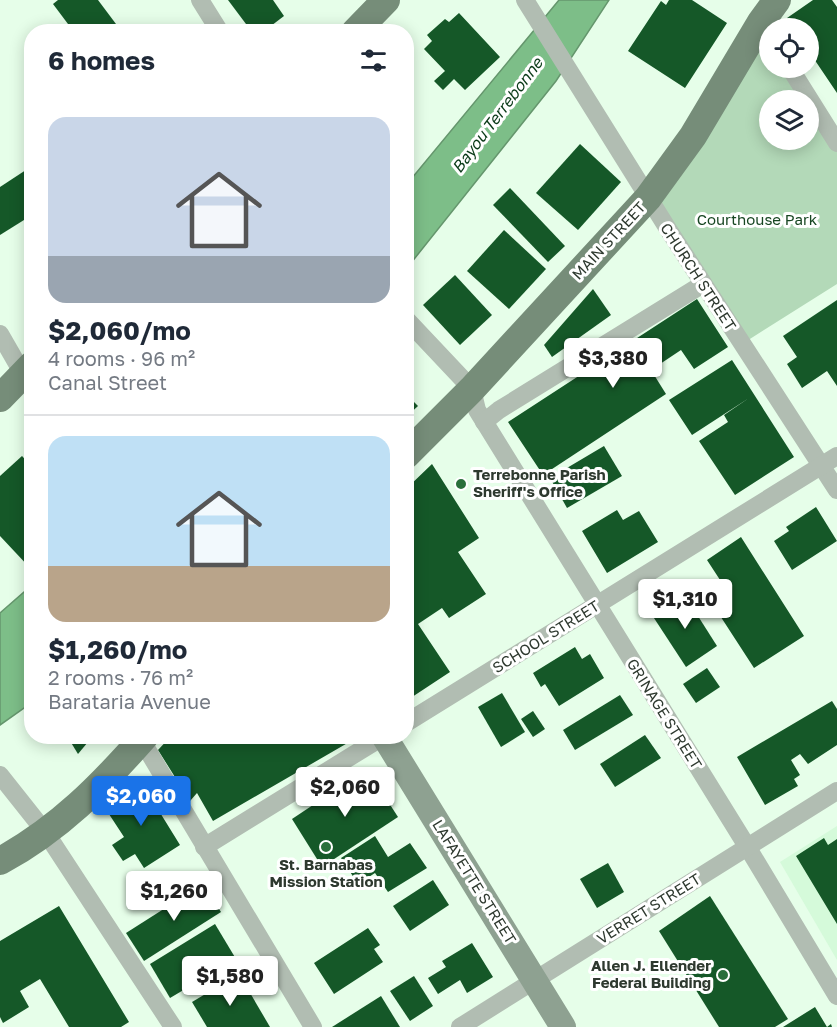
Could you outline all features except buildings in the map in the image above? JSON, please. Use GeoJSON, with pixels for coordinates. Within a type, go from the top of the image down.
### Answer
{"type":"FeatureCollection","features":[{"type":"Feature","properties":{"kind":"main road"},"geometry":{"type":"LineString","coordinates":[[363,24],[386,0]]}},
{"type":"Feature","properties":{"kind":"main road","name":"MAIN STREET"},"geometry":{"type":"LineString","coordinates":[[414,446],[472,389],[648,198],[693,136],[759,34]]}},
{"type":"Feature","properties":{"kind":"main road"},"geometry":{"type":"LineString","coordinates":[[0,398],[24,373]]}},
{"type":"Feature","properties":{"kind":"main road"},"geometry":{"type":"LineString","coordinates":[[0,861],[46,833],[96,790],[139,744]]}},
{"type":"Feature","properties":{"kind":"street"},"geometry":{"type":"LineString","coordinates":[[200,0],[215,24]]}},
{"type":"Feature","properties":{"kind":"street","name":"CHURCH STREET"},"geometry":{"type":"LineString","coordinates":[[525,0],[703,284],[829,461],[837,490]]}},
{"type":"Feature","properties":{"kind":"street"},"geometry":{"type":"LineString","coordinates":[[796,78],[837,143]]}},
{"type":"Feature","properties":{"kind":"street"},"geometry":{"type":"LineString","coordinates":[[484,422],[499,410],[703,284]]}},
{"type":"Feature","properties":{"kind":"street","name":"GRINAGE STREET"},"geometry":{"type":"LineString","coordinates":[[414,327],[472,389],[477,410],[484,422],[837,996]]}},
{"type":"Feature","properties":{"kind":"street"},"geometry":{"type":"LineString","coordinates":[[0,334],[24,366]]}},
{"type":"Feature","properties":{"kind":"street","name":"SCHOOL STREET"},"geometry":{"type":"LineString","coordinates":[[414,718],[829,461]]}},
{"type":"Feature","properties":{"kind":"street"},"geometry":{"type":"LineString","coordinates":[[147,744],[204,848],[313,1027]]}},
{"type":"Feature","properties":{"kind":"street"},"geometry":{"type":"LineString","coordinates":[[204,848],[371,744]]}},
{"type":"Feature","properties":{"kind":"street","name":"LAFAYETTE STREET"},"geometry":{"type":"LineString","coordinates":[[389,744],[563,1027]]}},
{"type":"Feature","properties":{"kind":"street"},"geometry":{"type":"LineString","coordinates":[[0,775],[46,833],[173,1027]]}},
{"type":"Feature","properties":{"kind":"street","name":"VERRET STREET"},"geometry":{"type":"LineString","coordinates":[[460,1027],[837,791]]}},
{"type":"Feature","properties":{"kind":"shaded area"},"geometry":{"type":"Polygon","coordinates":[[[837,826],[837,960],[780,862],[837,826]]]}},
{"type":"Feature","properties":{"kind":"green space","name":"Courthouse Park"},"geometry":{"type":"Polygon","coordinates":[[[759,48],[759,78],[796,78],[804,90],[759,90],[759,150],[819,150],[819,114],[837,143],[837,284],[742,344],[648,198],[759,48]]]}},
{"type":"Feature","properties":{"kind":"water","name":"Bayou Terrebonne"},"geometry":{"type":"Polygon","coordinates":[[[559,0],[609,0],[556,81],[414,259],[414,176],[559,0]]]}},
{"type":"Feature","properties":{"kind":"water"},"geometry":{"type":"Polygon","coordinates":[[[24,592],[24,708],[0,725],[0,613],[24,592]]]}},
{"type":"Feature","properties":{"kind":"place","name":"Terrebonne Parish Sheriff's Office"},"geometry":{"type":"Point","coordinates":[461,484]}},
{"type":"Feature","properties":{"kind":"place","name":"St. Barnabas Mission Station"},"geometry":{"type":"Point","coordinates":[326,847]}},
{"type":"Feature","properties":{"kind":"place","name":"Allen J. Ellender Federal Building"},"geometry":{"type":"Point","coordinates":[723,975]}}]}
